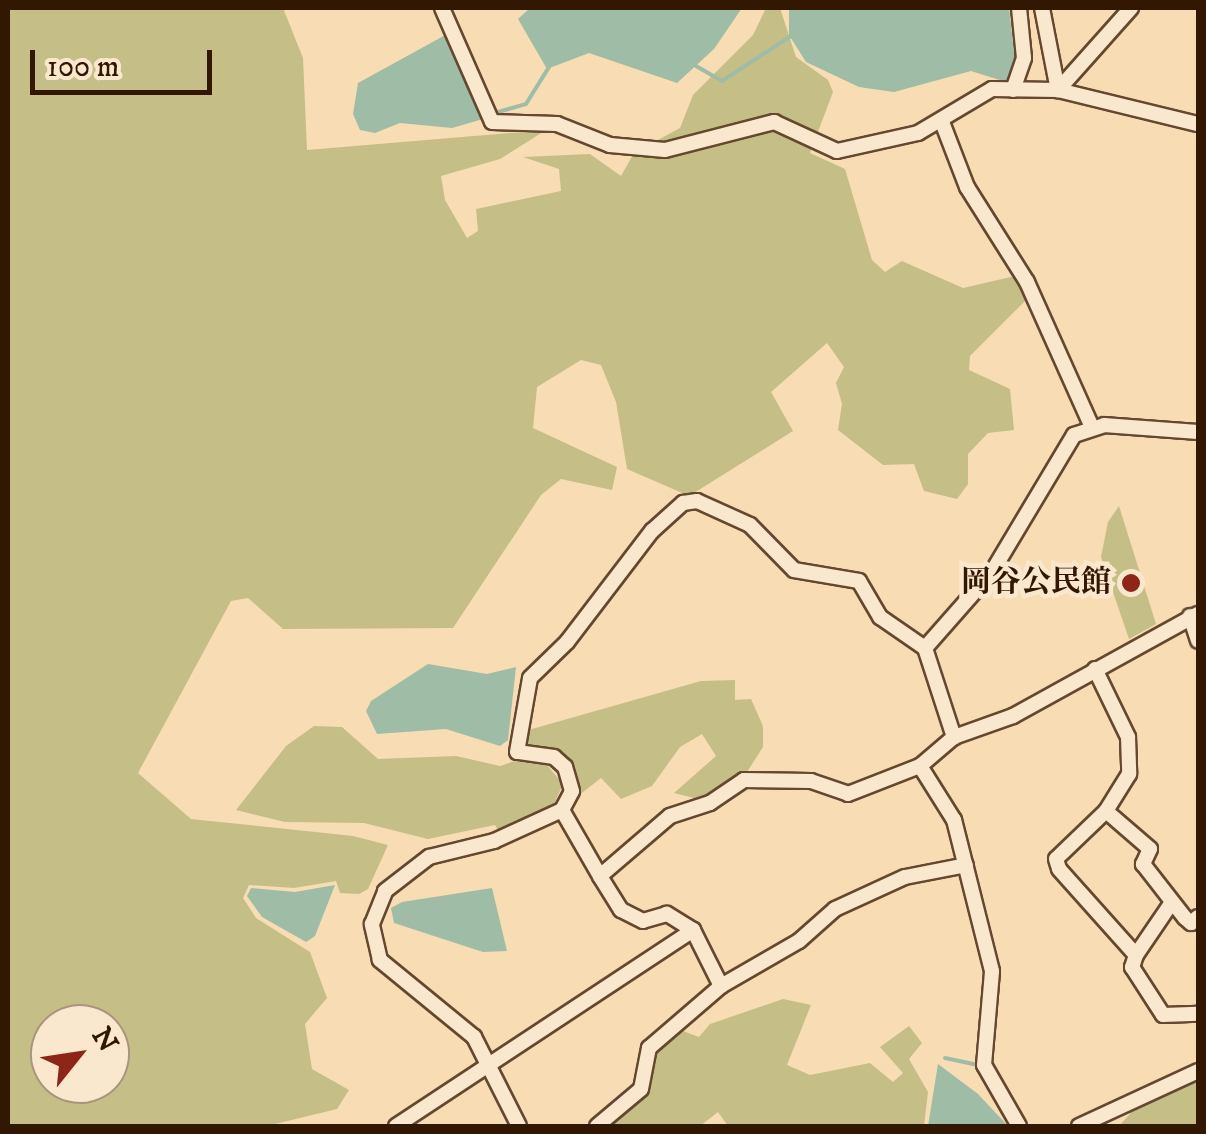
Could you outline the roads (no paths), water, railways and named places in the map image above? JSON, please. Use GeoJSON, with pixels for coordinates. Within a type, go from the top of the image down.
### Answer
{"type":"FeatureCollection","features":[{"type":"Feature","properties":{"kind":"street"},"geometry":{"type":"LineString","coordinates":[[442,8],[489,114],[502,124],[557,124],[610,144],[665,150],[774,122],[799,130],[823,148],[859,149],[942,122],[984,92],[1013,90],[1058,90],[1198,124]]}},
{"type":"Feature","properties":{"kind":"street"},"geometry":{"type":"LineString","coordinates":[[1013,90],[1024,58],[1019,8]]}},
{"type":"Feature","properties":{"kind":"street"},"geometry":{"type":"LineString","coordinates":[[1042,8],[1058,90]]}},
{"type":"Feature","properties":{"kind":"street"},"geometry":{"type":"LineString","coordinates":[[1058,90],[1131,8]]}},
{"type":"Feature","properties":{"kind":"street"},"geometry":{"type":"LineString","coordinates":[[942,122],[967,187],[1027,282],[1091,426]]}},
{"type":"Feature","properties":{"kind":"street"},"geometry":{"type":"LineString","coordinates":[[925,648],[992,572],[1064,445],[1091,426],[1198,432]]}},
{"type":"Feature","properties":{"kind":"street"},"geometry":{"type":"LineString","coordinates":[[519,1126],[474,1037],[375,954],[375,908],[394,882],[429,857],[494,841],[562,810],[572,791],[565,766],[554,757],[517,752],[530,678],[567,642],[628,555],[688,501],[716,506],[750,525],[794,570],[858,581],[875,611],[925,648],[954,737]]}},
{"type":"Feature","properties":{"kind":"street"},"geometry":{"type":"LineString","coordinates":[[600,876],[679,810],[710,803],[744,780],[811,781],[848,794],[917,767],[954,737],[1013,716],[1194,615],[1198,641]]}},
{"type":"Feature","properties":{"kind":"street"},"geometry":{"type":"LineString","coordinates":[[1096,668],[1128,737],[1130,774],[1106,810],[1056,858],[1068,884],[1136,955]]}},
{"type":"Feature","properties":{"kind":"street"},"geometry":{"type":"LineString","coordinates":[[917,767],[954,820],[992,971],[984,1065],[1018,1126]]}},
{"type":"Feature","properties":{"kind":"street"},"geometry":{"type":"LineString","coordinates":[[562,810],[621,910],[642,921],[667,914],[693,930],[721,986]]}},
{"type":"Feature","properties":{"kind":"street"},"geometry":{"type":"LineString","coordinates":[[1106,810],[1150,849],[1143,864],[1172,902],[1191,923],[1198,917]]}},
{"type":"Feature","properties":{"kind":"street"},"geometry":{"type":"LineString","coordinates":[[597,1126],[641,1089],[650,1048],[721,986],[799,940],[835,909],[905,877],[966,865]]}},
{"type":"Feature","properties":{"kind":"street"},"geometry":{"type":"LineString","coordinates":[[1172,902],[1132,967],[1163,1015],[1198,1014]]}},
{"type":"Feature","properties":{"kind":"street"},"geometry":{"type":"LineString","coordinates":[[396,1126],[693,930]]}},
{"type":"Feature","properties":{"kind":"street"},"geometry":{"type":"LineString","coordinates":[[1079,1126],[1198,1072]]}},
{"type":"Feature","properties":{"kind":"waterway"},"geometry":{"type":"LineString","coordinates":[[696,66],[722,81],[791,36]]}},
{"type":"Feature","properties":{"kind":"waterway"},"geometry":{"type":"LineString","coordinates":[[491,114],[526,104],[549,67]]}},
{"type":"Feature","properties":{"kind":"waterway"},"geometry":{"type":"LineString","coordinates":[[1057,684],[1197,608]]}},
{"type":"Feature","properties":{"kind":"waterway"},"geometry":{"type":"LineString","coordinates":[[945,1058],[979,1065]]}},
{"type":"Feature","properties":{"kind":"place","name":"岡谷公民館"},"geometry":{"type":"Point","coordinates":[1131,583]}}]}
